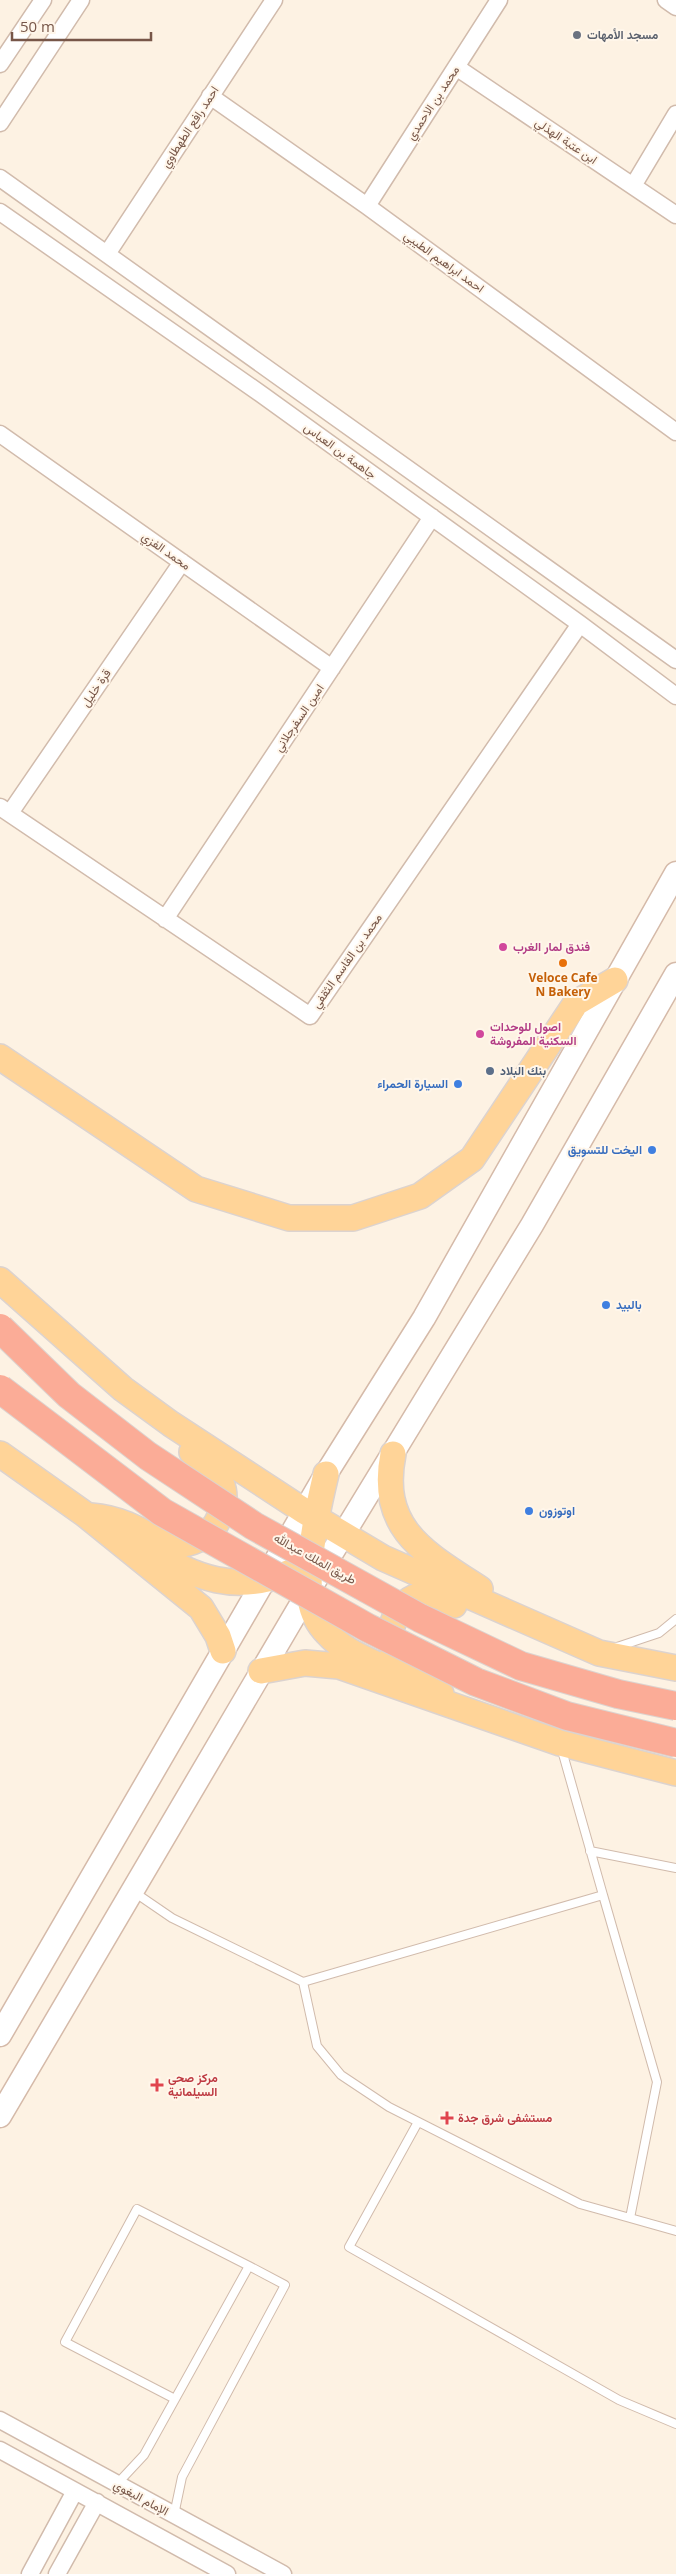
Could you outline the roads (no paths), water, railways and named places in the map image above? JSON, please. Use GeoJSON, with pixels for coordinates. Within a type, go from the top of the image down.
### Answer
{"type":"FeatureCollection","features":[{"type":"Feature","properties":{"kind":"highway","name":"طريق الملك عبدالله"},"geometry":{"type":"LineString","coordinates":[[0,1328],[69,1395],[148,1456],[254,1526],[420,1618],[520,1666],[618,1694],[676,1706]]}},
{"type":"Feature","properties":{"kind":"highway"},"geometry":{"type":"LineString","coordinates":[[0,1389],[162,1512],[368,1628],[476,1682],[558,1713],[676,1743]]}},
{"type":"Feature","properties":{"kind":"main road"},"geometry":{"type":"LineString","coordinates":[[0,2034],[264,1581],[311,1515],[326,1474],[424,1318],[676,873]]}},
{"type":"Feature","properties":{"kind":"main road"},"geometry":{"type":"LineString","coordinates":[[0,2116],[310,1589],[532,1225],[676,974]]}},
{"type":"Feature","properties":{"kind":"main road"},"geometry":{"type":"LineString","coordinates":[[0,1057],[196,1189],[289,1218],[353,1218],[420,1196],[472,1159],[576,1003],[616,980]]}},
{"type":"Feature","properties":{"kind":"main road"},"geometry":{"type":"LineString","coordinates":[[0,1280],[116,1383],[171,1424],[311,1515],[383,1558],[599,1653],[676,1668]]}},
{"type":"Feature","properties":{"kind":"main road"},"geometry":{"type":"LineString","coordinates":[[86,1515],[127,1524],[156,1539],[176,1544],[197,1540],[214,1526],[223,1508],[222,1487],[219,1478],[213,1469],[181,1440],[171,1424]]}},
{"type":"Feature","properties":{"kind":"main road"},"geometry":{"type":"LineString","coordinates":[[0,1454],[86,1515],[201,1608],[218,1636],[223,1651]]}},
{"type":"Feature","properties":{"kind":"main road"},"geometry":{"type":"LineString","coordinates":[[393,1454],[390,1482],[391,1497],[395,1511],[407,1534],[423,1552],[534,1625]]}},
{"type":"Feature","properties":{"kind":"main road"},"geometry":{"type":"LineString","coordinates":[[86,1515],[198,1576],[231,1583],[264,1581],[290,1572],[344,1534]]}},
{"type":"Feature","properties":{"kind":"main road"},"geometry":{"type":"LineString","coordinates":[[311,1515],[312,1557],[310,1589],[313,1611],[326,1633],[337,1642],[457,1707]]}},
{"type":"Feature","properties":{"kind":"main road"},"geometry":{"type":"LineString","coordinates":[[457,1707],[396,1656],[390,1640],[390,1631],[401,1607],[417,1597],[436,1595],[481,1618],[494,1622],[508,1625],[534,1625]]}},
{"type":"Feature","properties":{"kind":"main road"},"geometry":{"type":"LineString","coordinates":[[262,1671],[305,1663],[339,1666],[560,1743],[676,1773]]}},
{"type":"Feature","properties":{"kind":"street"},"geometry":{"type":"LineString","coordinates":[[0,64],[43,0]]}},
{"type":"Feature","properties":{"kind":"street"},"geometry":{"type":"LineString","coordinates":[[0,123],[81,0]]}},
{"type":"Feature","properties":{"kind":"street","name":"احمد رافع الطهطاوي"},"geometry":{"type":"LineString","coordinates":[[107,254],[274,0]]}},
{"type":"Feature","properties":{"kind":"street","name":"محمد بن الاحمدي"},"geometry":{"type":"LineString","coordinates":[[367,206],[498,0]]}},
{"type":"Feature","properties":{"kind":"street"},"geometry":{"type":"LineString","coordinates":[[666,0],[676,6]]}},
{"type":"Feature","properties":{"kind":"street","name":"ابن عتبة الهذلي"},"geometry":{"type":"LineString","coordinates":[[456,67],[676,215]]}},
{"type":"Feature","properties":{"kind":"street","name":"احمد ابراهيم الطيبي"},"geometry":{"type":"LineString","coordinates":[[210,96],[367,206],[676,432]]}},
{"type":"Feature","properties":{"kind":"street"},"geometry":{"type":"LineString","coordinates":[[633,186],[676,114]]}},
{"type":"Feature","properties":{"kind":"street","name":"جاهمة بن العباس"},"geometry":{"type":"LineString","coordinates":[[0,178],[676,660]]}},
{"type":"Feature","properties":{"kind":"street","name":"جاهمة بن العباس"},"geometry":{"type":"LineString","coordinates":[[0,212],[432,517],[676,696]]}},
{"type":"Feature","properties":{"kind":"street","name":"محمد الفزي"},"geometry":{"type":"LineString","coordinates":[[0,434],[332,668]]}},
{"type":"Feature","properties":{"kind":"street","name":"امين السفرجلاني"},"geometry":{"type":"LineString","coordinates":[[165,919],[432,517]]}},
{"type":"Feature","properties":{"kind":"street","name":"قرة خليل"},"geometry":{"type":"LineString","coordinates":[[5,810],[182,562]]}},
{"type":"Feature","properties":{"kind":"street","name":"محمد بن القاسم الثقفي"},"geometry":{"type":"LineString","coordinates":[[5,810],[310,1016],[580,624]]}},
{"type":"Feature","properties":{"kind":"street","name":"الإمام البغوي"},"geometry":{"type":"LineString","coordinates":[[0,2420],[116,2485],[283,2574]]}},
{"type":"Feature","properties":{"kind":"street","name":"الإمام البغوي"},"geometry":{"type":"LineString","coordinates":[[0,2450],[227,2574]]}},
{"type":"Feature","properties":{"kind":"street"},"geometry":{"type":"LineString","coordinates":[[30,2574],[75,2491]]}},
{"type":"Feature","properties":{"kind":"street"},"geometry":{"type":"LineString","coordinates":[[57,2574],[97,2502]]}},
{"type":"Feature","properties":{"kind":"lane"},"geometry":{"type":"LineString","coordinates":[[599,1653],[659,1633],[676,1618]]}},
{"type":"Feature","properties":{"kind":"lane"},"geometry":{"type":"LineString","coordinates":[[560,1743],[657,2082],[630,2218]]}},
{"type":"Feature","properties":{"kind":"lane"},"geometry":{"type":"LineString","coordinates":[[590,1851],[676,1868]]}},
{"type":"Feature","properties":{"kind":"lane"},"geometry":{"type":"LineString","coordinates":[[132,1891],[172,1918],[303,1982],[603,1895]]}},
{"type":"Feature","properties":{"kind":"lane"},"geometry":{"type":"LineString","coordinates":[[303,1982],[317,2046],[341,2075],[388,2106],[580,2204],[676,2231]]}},
{"type":"Feature","properties":{"kind":"lane"},"geometry":{"type":"LineString","coordinates":[[418,2122],[349,2246],[619,2400],[676,2424]]}},
{"type":"Feature","properties":{"kind":"lane"},"geometry":{"type":"LineString","coordinates":[[174,2515],[182,2477],[285,2285],[136,2209],[65,2342],[175,2399]]}},
{"type":"Feature","properties":{"kind":"lane"},"geometry":{"type":"LineString","coordinates":[[116,2485],[144,2455],[249,2266]]}},
{"type":"Feature","properties":{"kind":"place","name":"مسجد الأمهات"},"geometry":{"type":"Point","coordinates":[577,35]}},
{"type":"Feature","properties":{"kind":"place","name":"فندق لمار الغرب"},"geometry":{"type":"Point","coordinates":[503,947]}},
{"type":"Feature","properties":{"kind":"place","name":"Veloce Cafe N Bakery"},"geometry":{"type":"Point","coordinates":[563,963]}},
{"type":"Feature","properties":{"kind":"place","name":"اصول للوحدات السكنية المفروشة"},"geometry":{"type":"Point","coordinates":[480,1034]}},
{"type":"Feature","properties":{"kind":"place","name":"بنك البلاد"},"geometry":{"type":"Point","coordinates":[490,1071]}},
{"type":"Feature","properties":{"kind":"place","name":"السيارة الحمراء"},"geometry":{"type":"Point","coordinates":[458,1084]}},
{"type":"Feature","properties":{"kind":"place","name":"اليخت للتسويق"},"geometry":{"type":"Point","coordinates":[652,1150]}},
{"type":"Feature","properties":{"kind":"place","name":"بالبيد"},"geometry":{"type":"Point","coordinates":[606,1305]}},
{"type":"Feature","properties":{"kind":"place","name":"اوتوزون"},"geometry":{"type":"Point","coordinates":[529,1511]}},
{"type":"Feature","properties":{"kind":"place","name":"مركز صحي السيلمانية"},"geometry":{"type":"Point","coordinates":[157,2085]}},
{"type":"Feature","properties":{"kind":"place","name":"مستشفى شرق جدة"},"geometry":{"type":"Point","coordinates":[447,2118]}}]}
